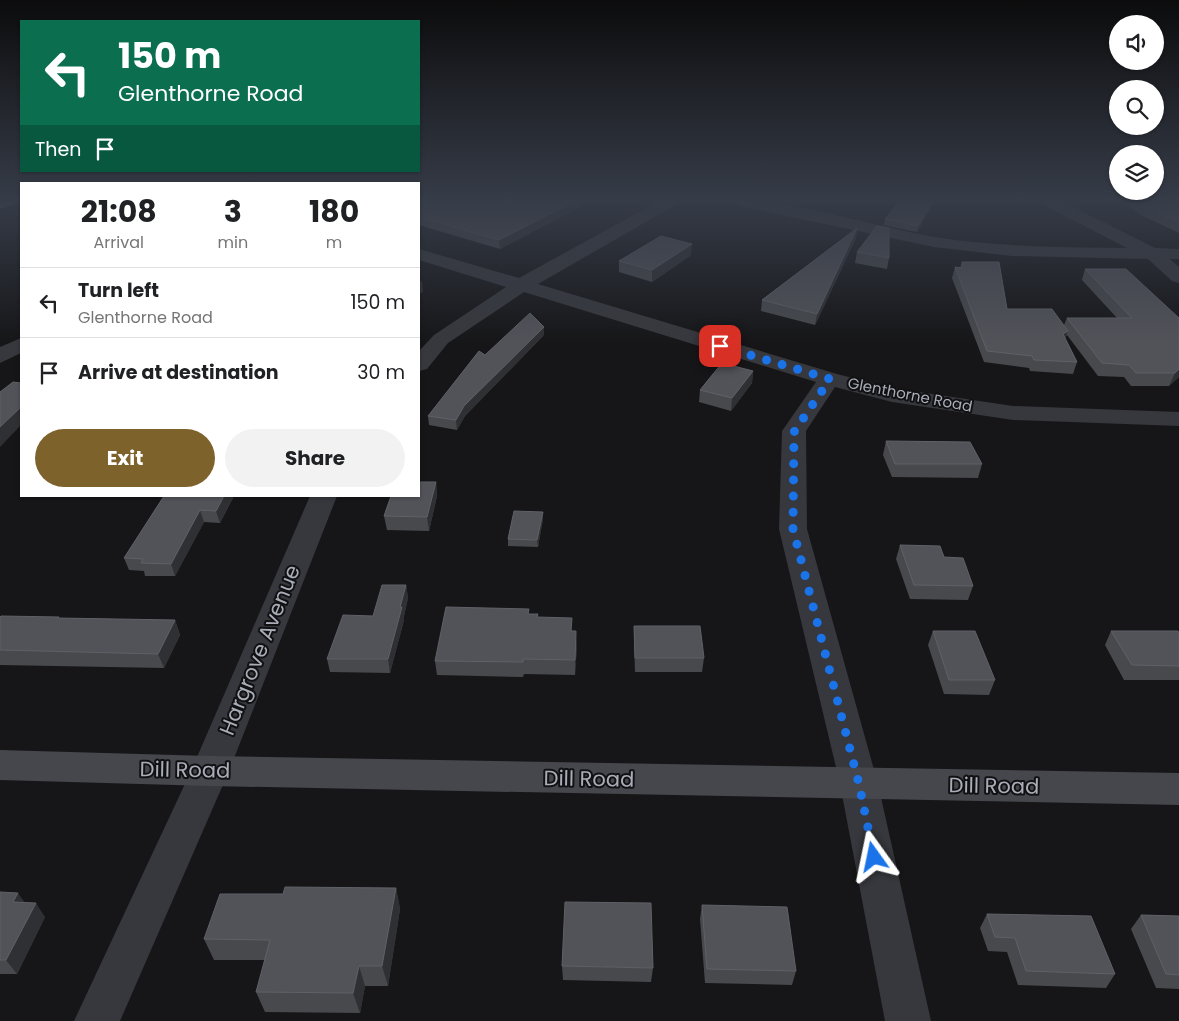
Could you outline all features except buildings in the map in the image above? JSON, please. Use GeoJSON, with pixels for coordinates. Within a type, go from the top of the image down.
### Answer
{"type":"FeatureCollection","features":[{"type":"Feature","properties":{"kind":"street"},"geometry":{"type":"LineString","coordinates":[[420,363],[441,339],[520,286],[586,249]]}},
{"type":"Feature","properties":{"kind":"street"},"geometry":{"type":"LineString","coordinates":[[992,249],[1012,251],[1179,254]]}},
{"type":"Feature","properties":{"kind":"street"},"geometry":{"type":"LineString","coordinates":[[1142,249],[1153,254],[1179,277]]}},
{"type":"Feature","properties":{"kind":"street","name":"Glenthorne Road"},"geometry":{"type":"LineString","coordinates":[[420,254],[830,379],[892,395],[1013,413],[1179,419]]}},
{"type":"Feature","properties":{"kind":"street"},"geometry":{"type":"LineString","coordinates":[[0,356],[20,345]]}},
{"type":"Feature","properties":{"kind":"street"},"geometry":{"type":"LineString","coordinates":[[830,379],[794,432],[793,529],[859,784],[908,1021]]}},
{"type":"Feature","properties":{"kind":"street","name":"Hargrove Avenue"},"geometry":{"type":"LineString","coordinates":[[97,1021],[210,771],[324,497]]}},
{"type":"Feature","properties":{"kind":"street","name":"Dill Road"},"geometry":{"type":"LineString","coordinates":[[0,765],[210,771],[1179,790]]}},
{"type":"Feature","properties":{"kind":"route"},"geometry":{"type":"LineString","coordinates":[[720,346],[830,379],[794,432],[793,529],[859,784],[874,857]]}}]}
